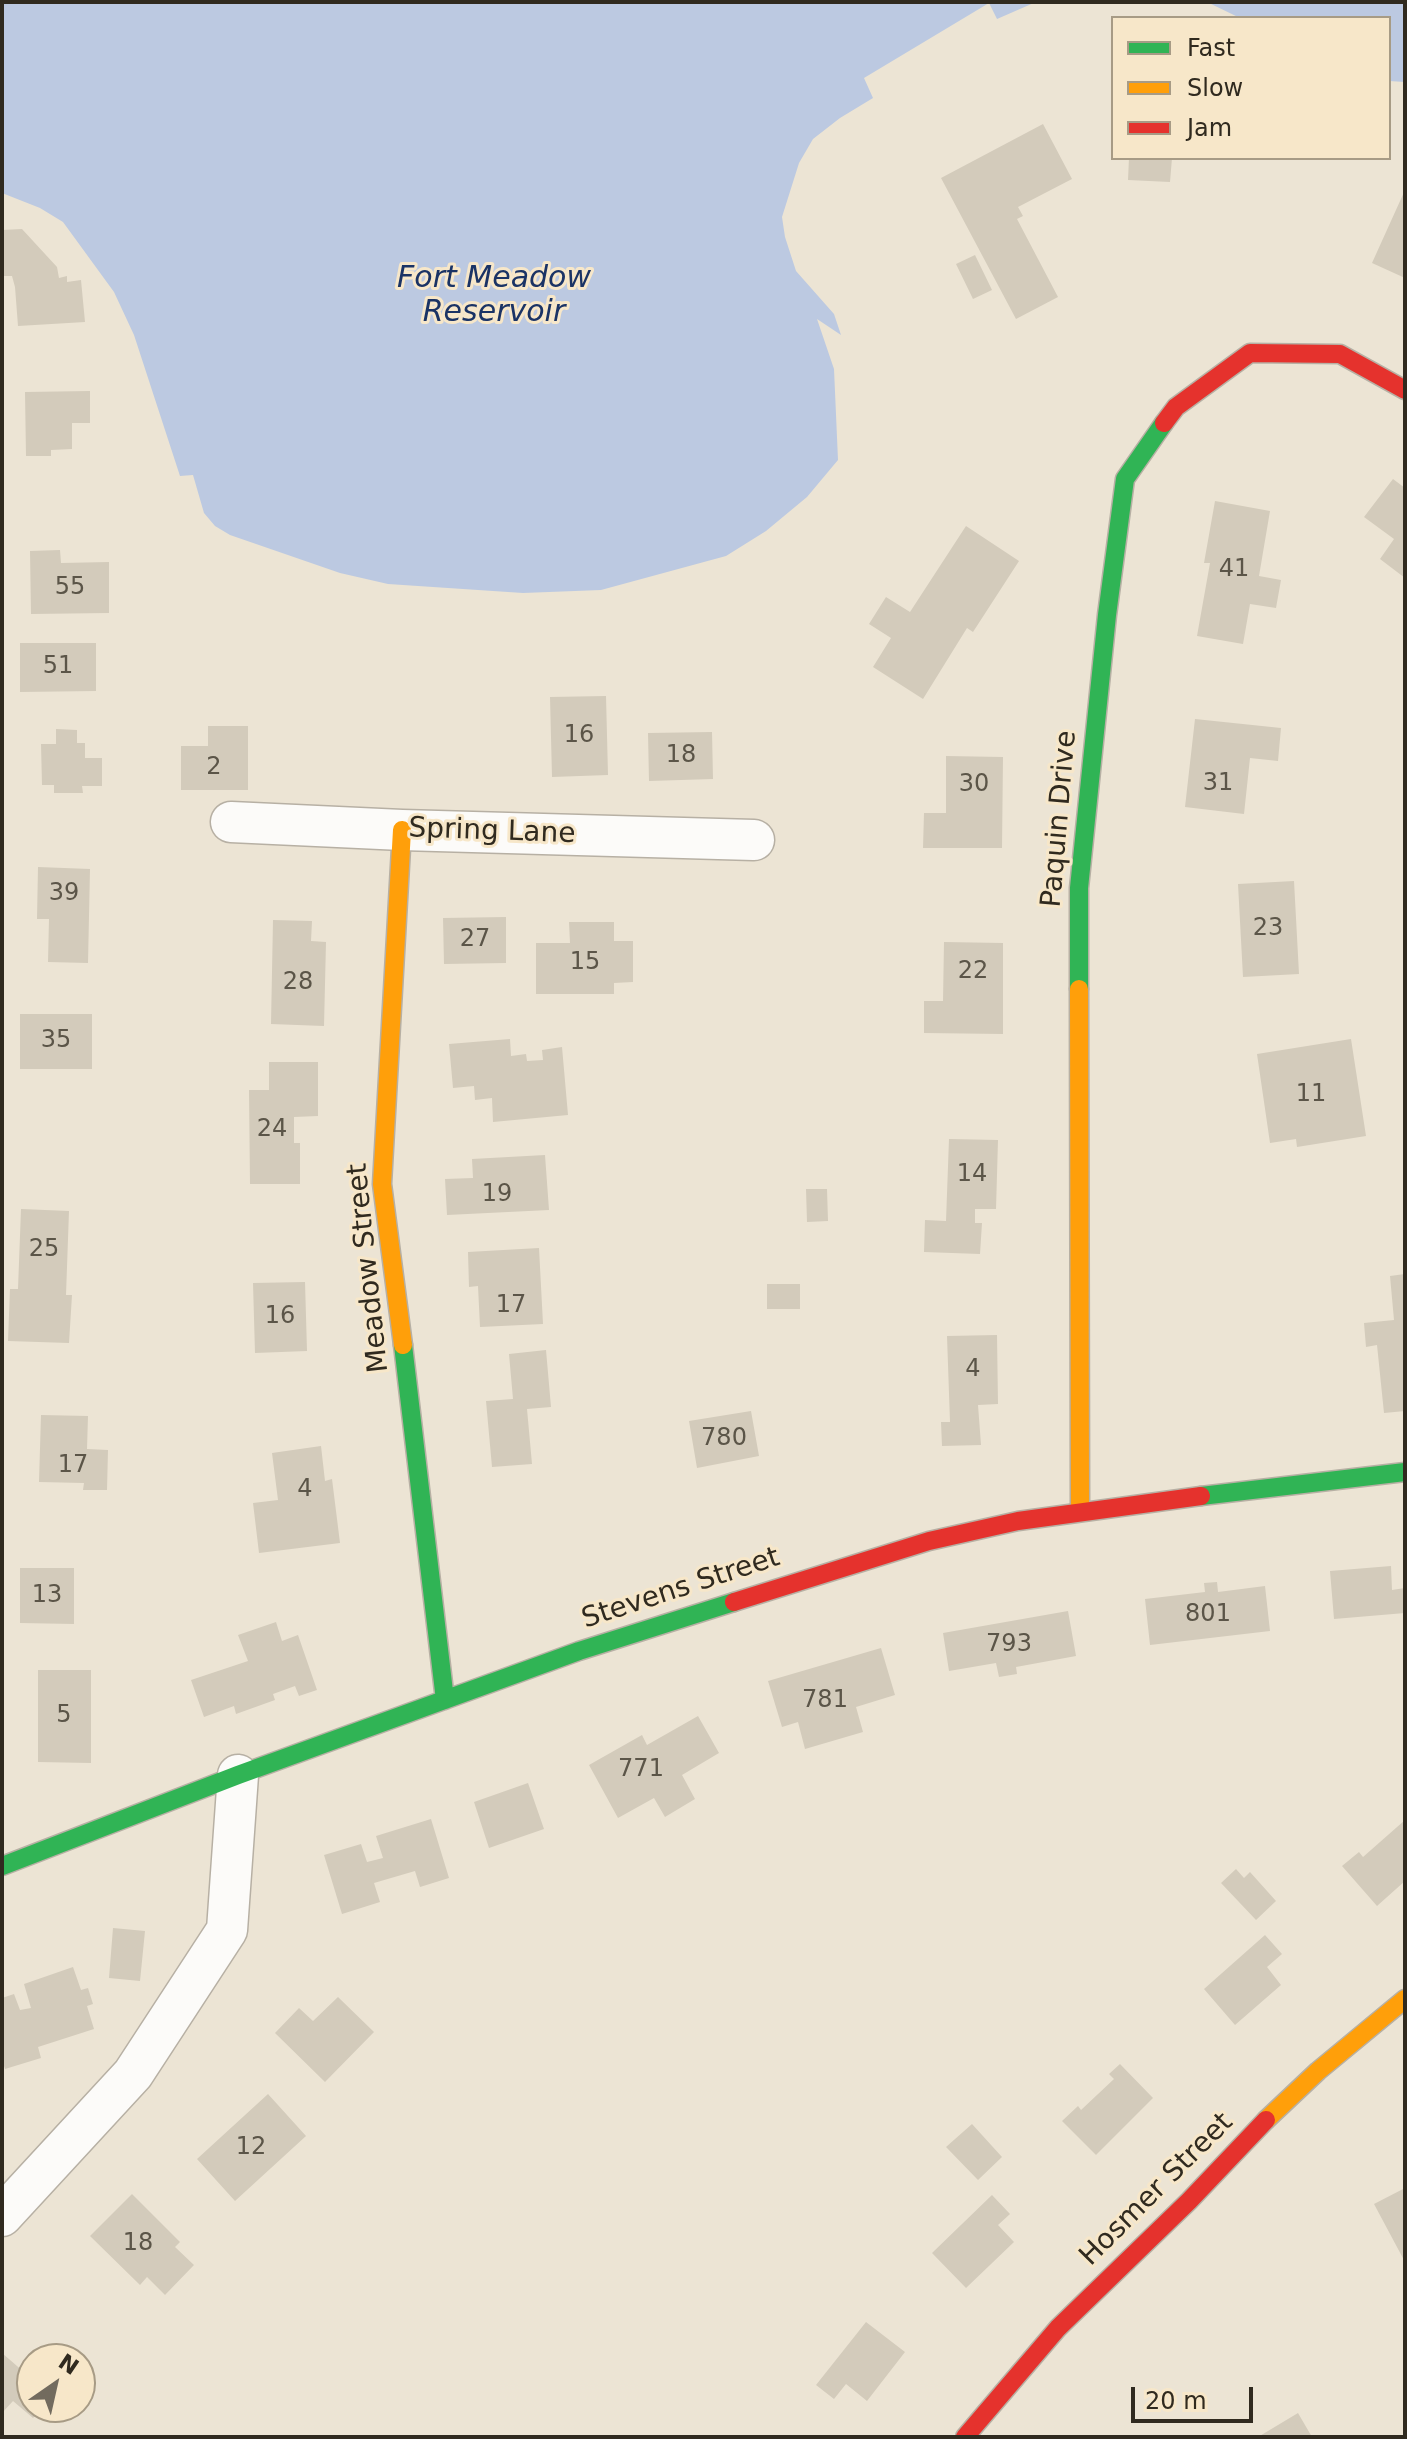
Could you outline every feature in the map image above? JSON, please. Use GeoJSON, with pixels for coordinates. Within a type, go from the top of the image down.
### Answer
{"type":"FeatureCollection","features":[{"type":"Feature","properties":{"kind":"street","name":"Paquin Drive"},"geometry":{"type":"LineString","coordinates":[[1080,1511],[1079,888],[1107,615],[1125,479],[1176,407],[1250,353],[1340,354],[1405,390]]}},
{"type":"Feature","properties":{"kind":"street","name":"Spring Lane"},"geometry":{"type":"LineString","coordinates":[[231,822],[754,840]]}},
{"type":"Feature","properties":{"kind":"street","name":"Meadow Street"},"geometry":{"type":"LineString","coordinates":[[402,830],[382,1184],[423,1499],[445,1700]]}},
{"type":"Feature","properties":{"kind":"street","name":"Stevens Street"},"geometry":{"type":"LineString","coordinates":[[2,1866],[238,1775],[665,1622],[914,1546],[1018,1521],[1080,1511],[1405,1472]]}},
{"type":"Feature","properties":{"kind":"street"},"geometry":{"type":"LineString","coordinates":[[2,2216],[133,2074],[227,1930],[238,1775]]}},
{"type":"Feature","properties":{"kind":"street","name":"Hosmer Street"},"geometry":{"type":"LineString","coordinates":[[965,2437],[1058,2328],[1189,2201],[1251,2134],[1318,2071],[1405,1999]]}},
{"type":"Feature","properties":{"kind":"water","name":"Fort Meadow Reservoir"},"geometry":{"type":"Polygon","coordinates":[[[2,2],[1036,2],[997,19],[989,3],[864,78],[873,98],[813,139],[799,163],[782,217],[785,237],[796,271],[834,314],[841,335],[817,319],[834,369],[838,460],[807,497],[766,531],[726,556],[601,590],[523,593],[388,584],[340,573],[230,535],[215,526],[204,513],[193,475],[180,476],[134,335],[114,292],[63,222],[40,208],[2,193],[2,2]]]}},
{"type":"Feature","properties":{"kind":"water"},"geometry":{"type":"Polygon","coordinates":[[[1207,2],[1405,2],[1405,82],[1391,81],[1391,16],[1236,16],[1207,2]]]}},
{"type":"Feature","properties":{"kind":"building"},"geometry":{"type":"Polygon","coordinates":[[[1043,124],[1072,179],[1018,207],[1023,216],[1017,219],[1058,297],[1016,319],[941,178],[1043,124]]]}},
{"type":"Feature","properties":{"kind":"building"},"geometry":{"type":"Polygon","coordinates":[[[1129,160],[1172,160],[1170,182],[1128,180],[1129,160]]]}},
{"type":"Feature","properties":{"kind":"building"},"geometry":{"type":"Polygon","coordinates":[[[1405,190],[1405,278],[1372,263],[1405,190]]]}},
{"type":"Feature","properties":{"kind":"building"},"geometry":{"type":"Polygon","coordinates":[[[22,229],[57,267],[59,278],[67,276],[67,282],[81,280],[85,322],[18,326],[12,276],[2,276],[2,230],[22,229]]]}},
{"type":"Feature","properties":{"kind":"building"},"geometry":{"type":"Polygon","coordinates":[[[975,255],[992,290],[973,299],[956,264],[975,255]]]}},
{"type":"Feature","properties":{"kind":"building"},"geometry":{"type":"Polygon","coordinates":[[[90,391],[90,423],[72,423],[72,449],[51,450],[51,456],[26,456],[25,392],[90,391]]]}},
{"type":"Feature","properties":{"kind":"building"},"geometry":{"type":"Polygon","coordinates":[[[1393,479],[1405,488],[1405,578],[1380,559],[1394,539],[1364,517],[1393,479]]]}},
{"type":"Feature","properties":{"kind":"building"},"geometry":{"type":"Polygon","coordinates":[[[1215,501],[1270,511],[1259,576],[1281,580],[1276,608],[1250,604],[1243,644],[1197,636],[1210,563],[1204,563],[1215,501]]]}},
{"type":"Feature","properties":{"kind":"building"},"geometry":{"type":"Polygon","coordinates":[[[966,526],[1019,561],[973,632],[967,628],[923,699],[873,667],[891,638],[869,624],[886,597],[910,612],[966,526]]]}},
{"type":"Feature","properties":{"kind":"building"},"geometry":{"type":"Polygon","coordinates":[[[60,550],[61,563],[109,562],[109,613],[31,614],[30,551],[60,550]]]}},
{"type":"Feature","properties":{"kind":"building"},"geometry":{"type":"Polygon","coordinates":[[[20,643],[96,643],[96,691],[20,692],[20,643]]]}},
{"type":"Feature","properties":{"kind":"building"},"geometry":{"type":"Polygon","coordinates":[[[606,696],[608,775],[552,777],[550,697],[606,696]]]}},
{"type":"Feature","properties":{"kind":"building"},"geometry":{"type":"Polygon","coordinates":[[[1195,719],[1281,728],[1278,761],[1250,758],[1244,814],[1185,807],[1195,719]]]}},
{"type":"Feature","properties":{"kind":"building"},"geometry":{"type":"Polygon","coordinates":[[[208,726],[248,726],[248,790],[181,790],[181,746],[208,746],[208,726]]]}},
{"type":"Feature","properties":{"kind":"building"},"geometry":{"type":"Polygon","coordinates":[[[56,729],[77,730],[77,743],[85,743],[85,758],[102,758],[102,786],[82,786],[83,793],[54,793],[54,785],[42,785],[41,744],[56,744],[56,729]]]}},
{"type":"Feature","properties":{"kind":"building"},"geometry":{"type":"Polygon","coordinates":[[[712,732],[713,779],[649,781],[648,733],[712,732]]]}},
{"type":"Feature","properties":{"kind":"building"},"geometry":{"type":"Polygon","coordinates":[[[946,756],[1003,757],[1002,848],[923,848],[924,813],[946,813],[946,756]]]}},
{"type":"Feature","properties":{"kind":"building"},"geometry":{"type":"Polygon","coordinates":[[[38,867],[90,869],[88,963],[48,962],[49,919],[37,919],[38,867]]]}},
{"type":"Feature","properties":{"kind":"building"},"geometry":{"type":"Polygon","coordinates":[[[1294,881],[1299,974],[1243,977],[1238,884],[1294,881]]]}},
{"type":"Feature","properties":{"kind":"building"},"geometry":{"type":"Polygon","coordinates":[[[506,917],[506,963],[444,964],[443,918],[506,917]]]}},
{"type":"Feature","properties":{"kind":"building"},"geometry":{"type":"Polygon","coordinates":[[[273,920],[312,921],[311,941],[326,942],[324,1026],[271,1024],[273,920]]]}},
{"type":"Feature","properties":{"kind":"building"},"geometry":{"type":"Polygon","coordinates":[[[569,922],[614,922],[614,941],[633,941],[633,982],[614,983],[614,994],[536,994],[536,943],[570,943],[569,922]]]}},
{"type":"Feature","properties":{"kind":"building"},"geometry":{"type":"Polygon","coordinates":[[[944,942],[1003,943],[1003,1034],[924,1033],[924,1001],[943,1001],[944,942]]]}},
{"type":"Feature","properties":{"kind":"building"},"geometry":{"type":"Polygon","coordinates":[[[20,1014],[92,1014],[92,1069],[20,1069],[20,1014]]]}},
{"type":"Feature","properties":{"kind":"building"},"geometry":{"type":"Polygon","coordinates":[[[510,1039],[511,1056],[526,1054],[527,1061],[543,1060],[542,1050],[562,1047],[568,1115],[493,1122],[492,1098],[475,1100],[474,1086],[453,1088],[449,1044],[510,1039]]]}},
{"type":"Feature","properties":{"kind":"building"},"geometry":{"type":"Polygon","coordinates":[[[1351,1039],[1366,1136],[1297,1147],[1296,1139],[1270,1143],[1257,1054],[1351,1039]]]}},
{"type":"Feature","properties":{"kind":"building"},"geometry":{"type":"Polygon","coordinates":[[[269,1062],[318,1062],[318,1116],[294,1117],[294,1143],[300,1143],[300,1184],[250,1184],[249,1090],[269,1090],[269,1062]]]}},
{"type":"Feature","properties":{"kind":"building"},"geometry":{"type":"Polygon","coordinates":[[[949,1139],[998,1140],[996,1209],[975,1209],[975,1223],[982,1223],[980,1254],[924,1252],[925,1220],[946,1221],[949,1139]]]}},
{"type":"Feature","properties":{"kind":"building"},"geometry":{"type":"Polygon","coordinates":[[[545,1155],[549,1210],[447,1215],[445,1179],[473,1178],[472,1159],[545,1155]]]}},
{"type":"Feature","properties":{"kind":"building"},"geometry":{"type":"Polygon","coordinates":[[[806,1189],[827,1189],[828,1221],[807,1222],[806,1189]]]}},
{"type":"Feature","properties":{"kind":"building"},"geometry":{"type":"Polygon","coordinates":[[[21,1209],[69,1211],[66,1295],[72,1295],[69,1343],[8,1341],[10,1289],[18,1289],[21,1209]]]}},
{"type":"Feature","properties":{"kind":"building"},"geometry":{"type":"Polygon","coordinates":[[[539,1248],[543,1324],[480,1327],[478,1286],[469,1287],[468,1252],[539,1248]]]}},
{"type":"Feature","properties":{"kind":"building"},"geometry":{"type":"Polygon","coordinates":[[[1405,1274],[1405,1411],[1384,1413],[1377,1345],[1366,1347],[1364,1323],[1394,1320],[1390,1276],[1405,1274]]]}},
{"type":"Feature","properties":{"kind":"building"},"geometry":{"type":"Polygon","coordinates":[[[305,1282],[307,1351],[255,1353],[253,1283],[305,1282]]]}},
{"type":"Feature","properties":{"kind":"building"},"geometry":{"type":"Polygon","coordinates":[[[767,1284],[800,1284],[800,1309],[767,1309],[767,1284]]]}},
{"type":"Feature","properties":{"kind":"building"},"geometry":{"type":"Polygon","coordinates":[[[997,1335],[998,1404],[978,1405],[981,1445],[942,1446],[941,1422],[950,1422],[947,1336],[997,1335]]]}},
{"type":"Feature","properties":{"kind":"building"},"geometry":{"type":"Polygon","coordinates":[[[546,1350],[551,1407],[527,1409],[532,1464],[492,1467],[486,1401],[513,1399],[509,1354],[546,1350]]]}},
{"type":"Feature","properties":{"kind":"building"},"geometry":{"type":"Polygon","coordinates":[[[751,1411],[759,1456],[697,1468],[689,1421],[751,1411]]]}},
{"type":"Feature","properties":{"kind":"building"},"geometry":{"type":"Polygon","coordinates":[[[41,1415],[88,1416],[87,1449],[108,1450],[107,1490],[83,1490],[84,1483],[39,1482],[41,1415]]]}},
{"type":"Feature","properties":{"kind":"building"},"geometry":{"type":"Polygon","coordinates":[[[321,1446],[325,1481],[332,1479],[340,1543],[259,1553],[253,1503],[278,1500],[272,1453],[321,1446]]]}},
{"type":"Feature","properties":{"kind":"building"},"geometry":{"type":"Polygon","coordinates":[[[1391,1566],[1392,1590],[1405,1588],[1405,1613],[1334,1619],[1330,1571],[1391,1566]]]}},
{"type":"Feature","properties":{"kind":"building"},"geometry":{"type":"Polygon","coordinates":[[[20,1568],[74,1568],[74,1624],[20,1623],[20,1568]]]}},
{"type":"Feature","properties":{"kind":"building"},"geometry":{"type":"Polygon","coordinates":[[[1217,1582],[1218,1592],[1265,1586],[1270,1631],[1150,1645],[1145,1599],[1205,1592],[1204,1583],[1217,1582]]]}},
{"type":"Feature","properties":{"kind":"building"},"geometry":{"type":"Polygon","coordinates":[[[1068,1611],[1076,1656],[1016,1667],[1017,1674],[999,1677],[996,1663],[949,1671],[943,1633],[1068,1611]]]}},
{"type":"Feature","properties":{"kind":"building"},"geometry":{"type":"Polygon","coordinates":[[[276,1622],[282,1641],[298,1635],[317,1690],[299,1696],[295,1686],[273,1694],[275,1700],[236,1714],[234,1706],[204,1717],[191,1680],[248,1661],[238,1635],[276,1622]]]}},
{"type":"Feature","properties":{"kind":"building"},"geometry":{"type":"Polygon","coordinates":[[[881,1648],[895,1695],[856,1707],[863,1732],[805,1749],[798,1722],[782,1727],[768,1681],[881,1648]]]}},
{"type":"Feature","properties":{"kind":"building"},"geometry":{"type":"Polygon","coordinates":[[[38,1670],[91,1670],[91,1763],[38,1762],[38,1670]]]}},
{"type":"Feature","properties":{"kind":"building"},"geometry":{"type":"Polygon","coordinates":[[[698,1716],[719,1753],[682,1775],[695,1799],[665,1817],[654,1798],[618,1818],[589,1765],[642,1735],[647,1745],[698,1716]]]}},
{"type":"Feature","properties":{"kind":"building"},"geometry":{"type":"Polygon","coordinates":[[[528,1783],[544,1829],[489,1848],[474,1802],[528,1783]]]}},
{"type":"Feature","properties":{"kind":"building"},"geometry":{"type":"Polygon","coordinates":[[[431,1819],[449,1878],[420,1887],[415,1871],[374,1883],[380,1902],[342,1914],[324,1855],[361,1844],[367,1862],[383,1858],[376,1836],[431,1819]]]}},
{"type":"Feature","properties":{"kind":"building"},"geometry":{"type":"Polygon","coordinates":[[[1405,1820],[1405,1881],[1377,1906],[1342,1866],[1359,1852],[1363,1857],[1405,1820]]]}},
{"type":"Feature","properties":{"kind":"building"},"geometry":{"type":"Polygon","coordinates":[[[1236,1869],[1244,1878],[1250,1872],[1276,1901],[1256,1920],[1221,1883],[1236,1869]]]}},
{"type":"Feature","properties":{"kind":"building"},"geometry":{"type":"Polygon","coordinates":[[[113,1928],[145,1931],[140,1981],[109,1978],[113,1928]]]}},
{"type":"Feature","properties":{"kind":"building"},"geometry":{"type":"Polygon","coordinates":[[[1265,1935],[1282,1954],[1267,1967],[1281,1985],[1235,2025],[1204,1989],[1265,1935]]]}},
{"type":"Feature","properties":{"kind":"building"},"geometry":{"type":"Polygon","coordinates":[[[73,1967],[81,1990],[88,1988],[93,2004],[87,2006],[94,2029],[38,2047],[41,2058],[5,2069],[2,2060],[2,1998],[14,1994],[20,2010],[31,2008],[24,1984],[73,1967]]]}},
{"type":"Feature","properties":{"kind":"building"},"geometry":{"type":"Polygon","coordinates":[[[338,1997],[374,2032],[325,2082],[275,2033],[299,2008],[313,2021],[338,1997]]]}},
{"type":"Feature","properties":{"kind":"building"},"geometry":{"type":"Polygon","coordinates":[[[1120,2064],[1153,2098],[1096,2155],[1062,2121],[1078,2106],[1081,2110],[1114,2079],[1109,2074],[1120,2064]]]}},
{"type":"Feature","properties":{"kind":"building"},"geometry":{"type":"Polygon","coordinates":[[[268,2094],[306,2136],[235,2201],[197,2159],[268,2094]]]}},
{"type":"Feature","properties":{"kind":"building"},"geometry":{"type":"Polygon","coordinates":[[[972,2124],[1002,2157],[978,2180],[946,2147],[972,2124]]]}},
{"type":"Feature","properties":{"kind":"building"},"geometry":{"type":"Polygon","coordinates":[[[1405,2188],[1405,2262],[1374,2204],[1405,2188]]]}},
{"type":"Feature","properties":{"kind":"building"},"geometry":{"type":"Polygon","coordinates":[[[132,2194],[180,2242],[175,2247],[194,2265],[165,2295],[147,2277],[140,2285],[90,2236],[132,2194]]]}},
{"type":"Feature","properties":{"kind":"building"},"geometry":{"type":"Polygon","coordinates":[[[992,2195],[1010,2214],[998,2225],[1014,2242],[966,2288],[932,2253],[992,2195]]]}},
{"type":"Feature","properties":{"kind":"building"},"geometry":{"type":"Polygon","coordinates":[[[866,2322],[905,2352],[867,2401],[846,2384],[834,2399],[816,2385],[866,2322]]]}},
{"type":"Feature","properties":{"kind":"building"},"geometry":{"type":"Polygon","coordinates":[[[2,2353],[16,2365],[16,2404],[13,2401],[2,2413],[2,2353]]]}},
{"type":"Feature","properties":{"kind":"building"},"geometry":{"type":"Polygon","coordinates":[[[1298,2413],[1312,2437],[1258,2437],[1298,2413]]]}},
{"type":"Feature","properties":{"kind":"traffic: fast"},"geometry":{"type":"LineString","coordinates":[[1079,989],[1079,888],[1107,615],[1125,479],[1164,423]]}},
{"type":"Feature","properties":{"kind":"traffic: fast"},"geometry":{"type":"LineString","coordinates":[[403,1345],[445,1700]]}},
{"type":"Feature","properties":{"kind":"traffic: fast"},"geometry":{"type":"LineString","coordinates":[[1201,1496],[1405,1472]]}},
{"type":"Feature","properties":{"kind":"traffic: fast"},"geometry":{"type":"LineString","coordinates":[[2,1866],[238,1775],[579,1651],[734,1602]]}},
{"type":"Feature","properties":{"kind":"traffic: slow"},"geometry":{"type":"LineString","coordinates":[[402,830],[382,1184],[403,1345]]}},
{"type":"Feature","properties":{"kind":"traffic: slow"},"geometry":{"type":"LineString","coordinates":[[1079,989],[1080,1511]]}},
{"type":"Feature","properties":{"kind":"traffic: slow"},"geometry":{"type":"LineString","coordinates":[[1266,2120],[1318,2071],[1405,1999]]}},
{"type":"Feature","properties":{"kind":"traffic: jam"},"geometry":{"type":"LineString","coordinates":[[1164,423],[1176,407],[1250,353],[1340,354],[1405,390]]}},
{"type":"Feature","properties":{"kind":"traffic: jam"},"geometry":{"type":"LineString","coordinates":[[734,1602],[929,1541],[1018,1521],[1201,1496]]}},
{"type":"Feature","properties":{"kind":"traffic: jam"},"geometry":{"type":"LineString","coordinates":[[965,2437],[1058,2328],[1189,2201],[1266,2120]]}}]}
